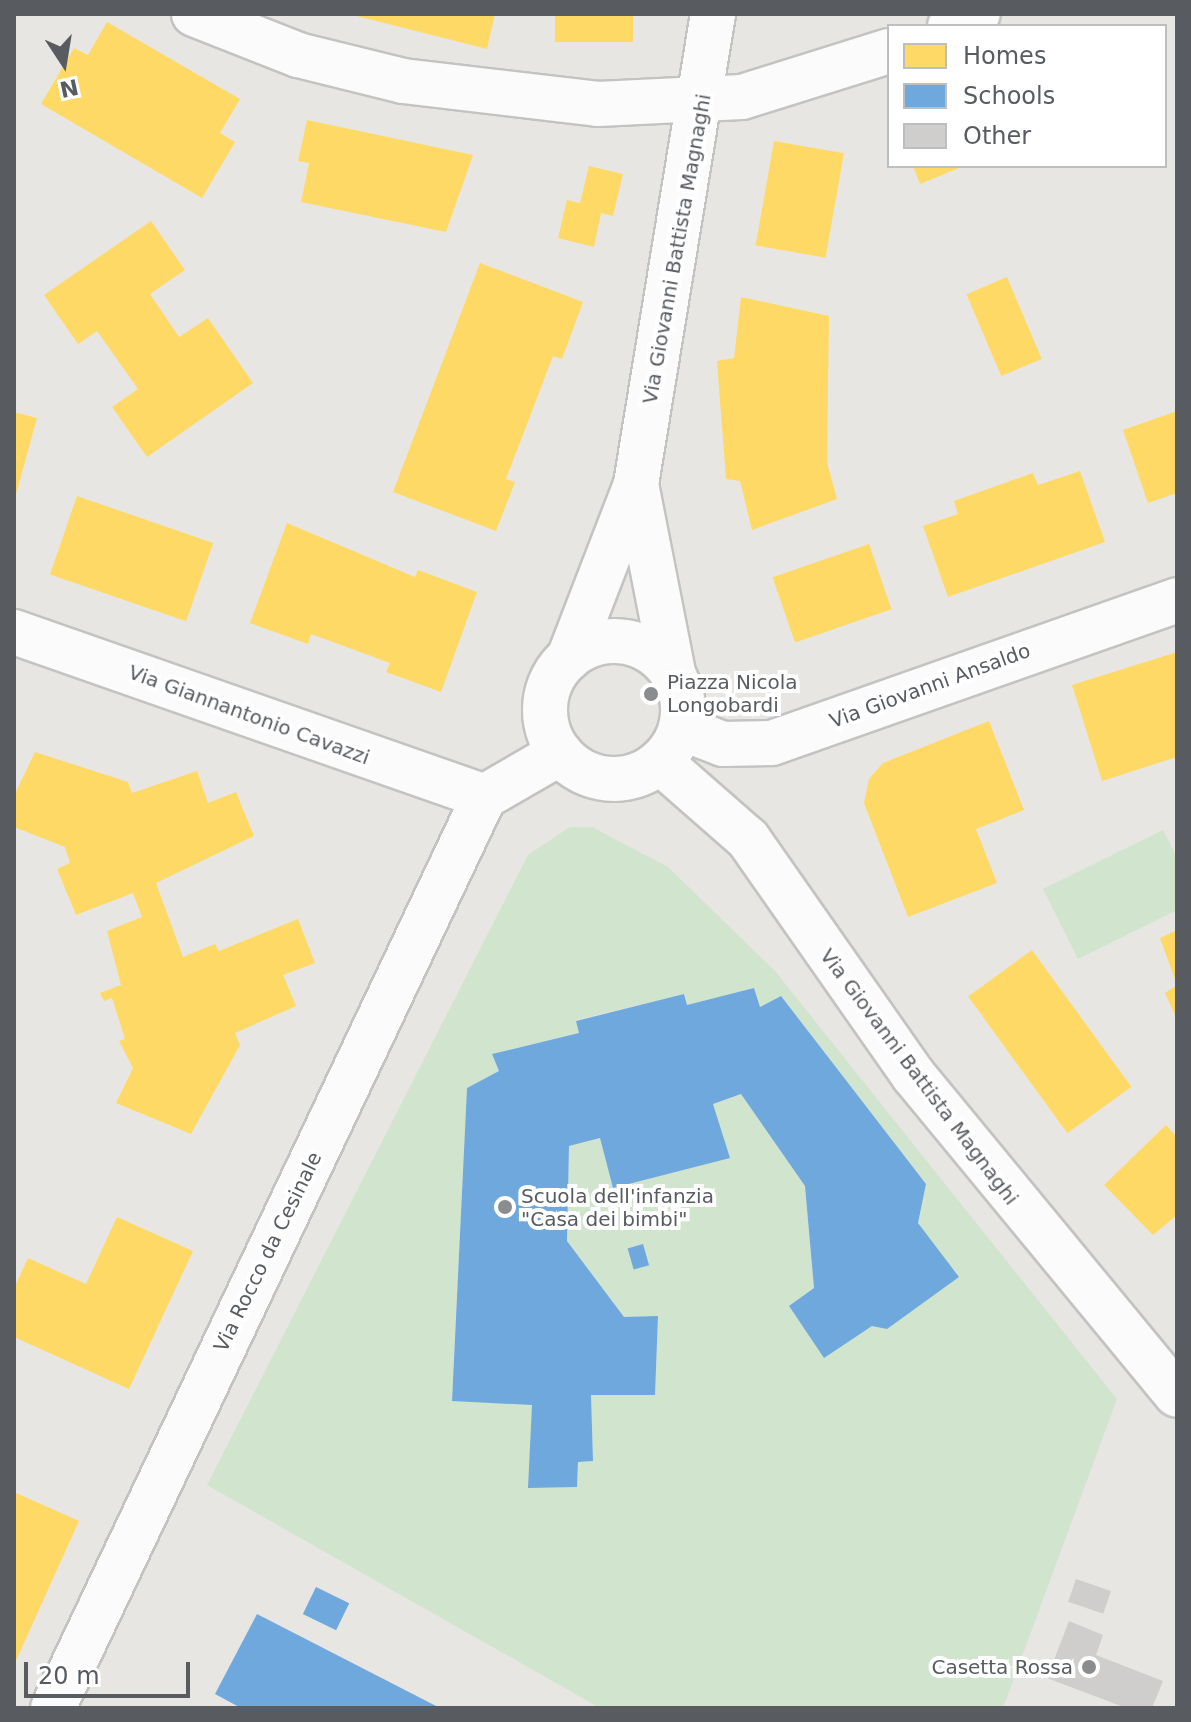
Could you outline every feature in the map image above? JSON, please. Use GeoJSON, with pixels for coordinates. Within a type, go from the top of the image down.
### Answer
{"type":"FeatureCollection","features":[{"type":"Feature","properties":{"kind":"street"},"geometry":{"type":"LineString","coordinates":[[194,14],[298,55],[417,83],[598,104],[703,103],[887,52]]}},
{"type":"Feature","properties":{"kind":"street","name":"Via Giovanni Battista Magnaghi"},"geometry":{"type":"LineString","coordinates":[[569,658],[636,484],[703,103],[713,14]]}},
{"type":"Feature","properties":{"kind":"street"},"geometry":{"type":"LineString","coordinates":[[955,24],[978,14]]}},
{"type":"Feature","properties":{"kind":"street","name":"Via Giovanni Battista Magnaghi"},"geometry":{"type":"LineString","coordinates":[[636,484],[673,673]]}},
{"type":"Feature","properties":{"kind":"street","name":"Via Giovanni Ansaldo"},"geometry":{"type":"LineString","coordinates":[[671,745],[772,743],[1177,600]]}},
{"type":"Feature","properties":{"kind":"street","name":"Via Giannantonio Cavazzi"},"geometry":{"type":"LineString","coordinates":[[14,632],[484,797]]}},
{"type":"Feature","properties":{"kind":"street"},"geometry":{"type":"LineString","coordinates":[[621,641],[653,652],[673,673],[684,709],[671,745],[607,779],[560,753],[547,728],[546,695],[569,658],[588,645],[621,641]]}},
{"type":"Feature","properties":{"kind":"street","name":"Via Giovanni Battista Magnaghi"},"geometry":{"type":"LineString","coordinates":[[671,745],[748,839],[905,1065],[1174,1385]]}},
{"type":"Feature","properties":{"kind":"street"},"geometry":{"type":"LineString","coordinates":[[484,797],[560,753]]}},
{"type":"Feature","properties":{"kind":"street","name":"Via Rocco da Cesinale"},"geometry":{"type":"LineString","coordinates":[[53,1708],[484,797]]}},
{"type":"Feature","properties":{"kind":"green space"},"geometry":{"type":"Polygon","coordinates":[[[570,827],[592,827],[668,867],[775,971],[1117,1399],[1003,1708],[600,1708],[207,1485],[528,855],[570,827]],[[754,988],[687,1005],[684,994],[576,1020],[579,1033],[492,1054],[499,1071],[467,1088],[452,1400],[532,1405],[529,1488],[577,1487],[578,1462],[593,1461],[591,1395],[655,1395],[658,1317],[624,1317],[567,1241],[569,1146],[600,1138],[613,1188],[729,1158],[713,1104],[741,1094],[805,1186],[814,1288],[789,1307],[824,1357],[872,1326],[918,1223],[926,1184],[781,996],[760,1007],[754,988]]]}},
{"type":"Feature","properties":{"kind":"green space"},"geometry":{"type":"Polygon","coordinates":[[[1163,830],[1177,857],[1177,910],[1078,959],[1043,889],[1163,830]]]}},
{"type":"Feature","properties":{"kind":"building: Homes"},"geometry":{"type":"Polygon","coordinates":[[[349,14],[495,14],[487,49],[349,14]]]}},
{"type":"Feature","properties":{"kind":"building: Homes"},"geometry":{"type":"Polygon","coordinates":[[[555,14],[633,14],[633,42],[555,42],[555,14]]]}},
{"type":"Feature","properties":{"kind":"building: Homes"},"geometry":{"type":"Polygon","coordinates":[[[107,22],[240,99],[220,133],[235,142],[202,198],[41,104],[74,48],[88,55],[107,22]]]}},
{"type":"Feature","properties":{"kind":"building: Homes"},"geometry":{"type":"Polygon","coordinates":[[[307,120],[473,155],[446,232],[301,202],[309,163],[298,161],[307,120]]]}},
{"type":"Feature","properties":{"kind":"building: Homes"},"geometry":{"type":"Polygon","coordinates":[[[774,141],[844,153],[826,258],[756,245],[774,141]]]}},
{"type":"Feature","properties":{"kind":"building: Homes"},"geometry":{"type":"Polygon","coordinates":[[[589,166],[623,174],[613,216],[601,213],[594,247],[558,238],[567,200],[580,203],[589,166]]]}},
{"type":"Feature","properties":{"kind":"building: Homes"},"geometry":{"type":"Polygon","coordinates":[[[914,168],[959,168],[920,184],[914,168]]]}},
{"type":"Feature","properties":{"kind":"building: Homes"},"geometry":{"type":"Polygon","coordinates":[[[151,221],[185,270],[150,294],[179,337],[208,318],[253,383],[147,457],[112,407],[138,389],[97,331],[78,344],[44,295],[151,221]]]}},
{"type":"Feature","properties":{"kind":"building: Homes"},"geometry":{"type":"Polygon","coordinates":[[[480,263],[583,302],[562,359],[553,356],[506,479],[515,482],[496,531],[393,492],[480,263]]]}},
{"type":"Feature","properties":{"kind":"building: Homes"},"geometry":{"type":"Polygon","coordinates":[[[1007,277],[1042,359],[1001,376],[966,294],[1007,277]]]}},
{"type":"Feature","properties":{"kind":"building: Homes"},"geometry":{"type":"Polygon","coordinates":[[[741,297],[829,316],[827,462],[837,499],[752,530],[740,481],[726,479],[717,361],[734,358],[741,297]]]}},
{"type":"Feature","properties":{"kind":"building: Homes"},"geometry":{"type":"Polygon","coordinates":[[[1177,411],[1177,493],[1148,503],[1123,430],[1177,411]]]}},
{"type":"Feature","properties":{"kind":"building: Homes"},"geometry":{"type":"Polygon","coordinates":[[[14,412],[37,418],[15,498],[14,498],[14,412]]]}},
{"type":"Feature","properties":{"kind":"building: Homes"},"geometry":{"type":"Polygon","coordinates":[[[1080,471],[1105,542],[948,597],[923,526],[958,514],[954,501],[1033,473],[1038,485],[1080,471]]]}},
{"type":"Feature","properties":{"kind":"building: Homes"},"geometry":{"type":"Polygon","coordinates":[[[77,496],[213,543],[186,621],[50,574],[77,496]]]}},
{"type":"Feature","properties":{"kind":"building: Homes"},"geometry":{"type":"Polygon","coordinates":[[[287,523],[415,577],[418,570],[477,592],[441,692],[386,672],[390,663],[311,634],[308,644],[250,623],[287,523]]]}},
{"type":"Feature","properties":{"kind":"building: Homes"},"geometry":{"type":"Polygon","coordinates":[[[869,544],[891,609],[795,642],[773,577],[869,544]]]}},
{"type":"Feature","properties":{"kind":"building: Homes"},"geometry":{"type":"Polygon","coordinates":[[[1177,652],[1177,757],[1102,781],[1072,685],[1177,652]]]}},
{"type":"Feature","properties":{"kind":"building: Homes"},"geometry":{"type":"Polygon","coordinates":[[[989,721],[1024,810],[976,829],[997,883],[908,917],[864,803],[869,779],[883,763],[989,721]]]}},
{"type":"Feature","properties":{"kind":"building: Homes"},"geometry":{"type":"Polygon","coordinates":[[[35,752],[128,782],[132,793],[197,771],[208,803],[236,792],[254,836],[156,883],[183,957],[215,944],[219,951],[298,919],[315,963],[283,975],[296,1006],[235,1033],[240,1045],[191,1134],[116,1103],[133,1068],[119,1041],[125,1039],[112,998],[104,1001],[100,993],[121,985],[107,931],[142,917],[133,893],[76,915],[57,869],[70,863],[65,847],[14,827],[14,796],[35,752]]]}},
{"type":"Feature","properties":{"kind":"building: Homes"},"geometry":{"type":"Polygon","coordinates":[[[1177,930],[1177,985],[1160,938],[1177,930]]]}},
{"type":"Feature","properties":{"kind":"building: Homes"},"geometry":{"type":"Polygon","coordinates":[[[1032,950],[1131,1087],[1067,1133],[968,996],[1032,950]]]}},
{"type":"Feature","properties":{"kind":"building: Homes"},"geometry":{"type":"Polygon","coordinates":[[[1177,985],[1177,1019],[1165,993],[1177,985]]]}},
{"type":"Feature","properties":{"kind":"building: Homes"},"geometry":{"type":"Polygon","coordinates":[[[1166,1125],[1177,1137],[1177,1215],[1153,1235],[1104,1185],[1166,1125]]]}},
{"type":"Feature","properties":{"kind":"building: Homes"},"geometry":{"type":"Polygon","coordinates":[[[117,1217],[193,1251],[129,1389],[14,1337],[14,1288],[28,1258],[86,1284],[117,1217]]]}},
{"type":"Feature","properties":{"kind":"building: Homes"},"geometry":{"type":"Polygon","coordinates":[[[14,1492],[79,1521],[14,1665],[14,1492]]]}},
{"type":"Feature","properties":{"kind":"building: Schools"},"geometry":{"type":"Polygon","coordinates":[[[754,988],[760,1007],[781,996],[926,1184],[918,1223],[959,1277],[887,1329],[872,1326],[824,1358],[789,1306],[814,1288],[805,1186],[741,1094],[713,1104],[730,1158],[613,1188],[600,1138],[569,1146],[567,1241],[624,1317],[658,1316],[655,1395],[591,1395],[593,1461],[578,1462],[577,1487],[528,1488],[532,1405],[452,1401],[467,1088],[499,1071],[492,1054],[579,1033],[576,1021],[684,994],[687,1005],[754,988]]]}},
{"type":"Feature","properties":{"kind":"building: Schools"},"geometry":{"type":"Polygon","coordinates":[[[643,1244],[649,1265],[634,1270],[628,1248],[643,1244]]]}},
{"type":"Feature","properties":{"kind":"building: Schools"},"geometry":{"type":"Polygon","coordinates":[[[316,1587],[349,1603],[336,1630],[303,1614],[316,1587]]]}},
{"type":"Feature","properties":{"kind":"building: Schools"},"geometry":{"type":"Polygon","coordinates":[[[257,1614],[440,1708],[241,1708],[215,1694],[257,1614]]]}},
{"type":"Feature","properties":{"kind":"building: Other"},"geometry":{"type":"Polygon","coordinates":[[[1076,1579],[1111,1591],[1103,1614],[1068,1602],[1076,1579]]]}},
{"type":"Feature","properties":{"kind":"building: Other","name":"Casetta Rossa"},"geometry":{"type":"Polygon","coordinates":[[[1069,1621],[1103,1635],[1096,1655],[1163,1681],[1152,1708],[1126,1708],[1047,1678],[1069,1621]]]}},
{"type":"Feature","properties":{"kind":"place","name":"Piazza Nicola Longobardi"},"geometry":{"type":"Point","coordinates":[651,694]}},
{"type":"Feature","properties":{"kind":"place","name":"Scuola dell'infanzia \"Casa dei bimbi\""},"geometry":{"type":"Point","coordinates":[505,1207]}},
{"type":"Feature","properties":{"kind":"place","name":"Casetta Rossa"},"geometry":{"type":"Point","coordinates":[1089,1667]}}]}
